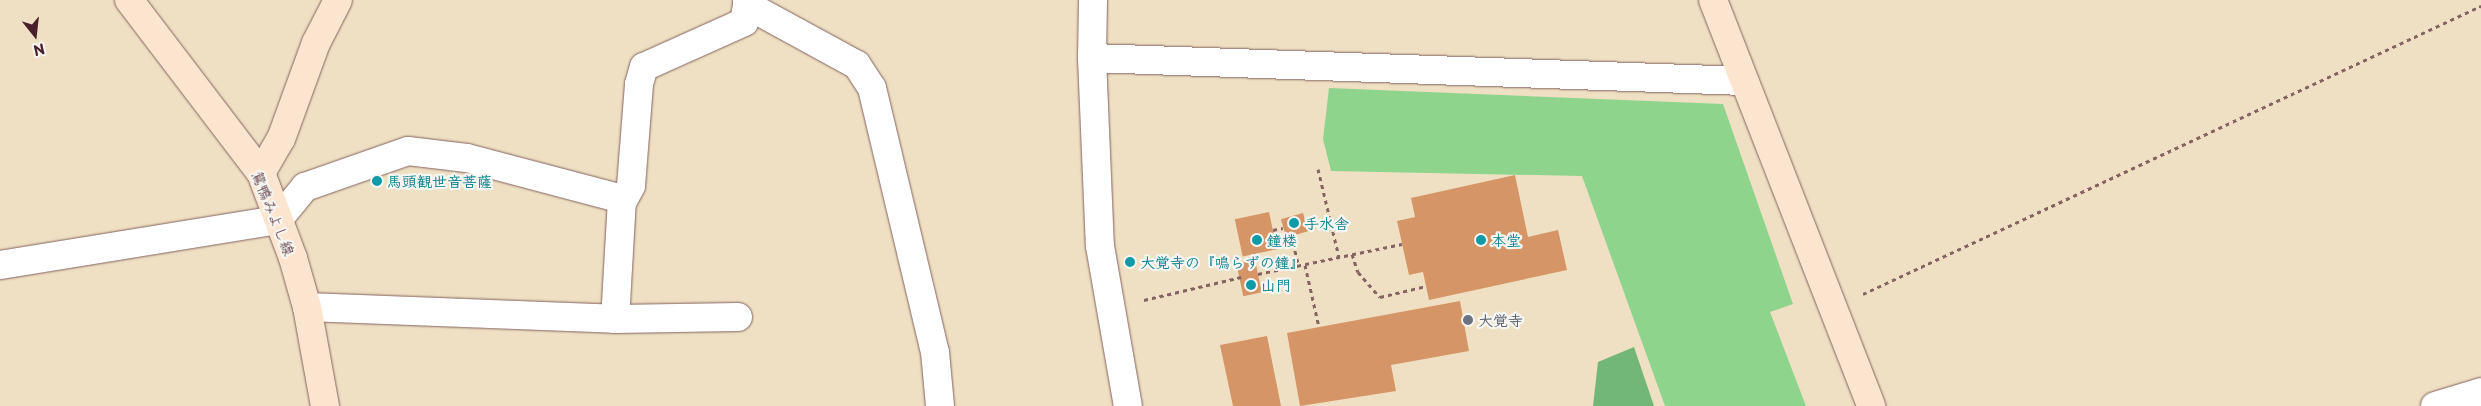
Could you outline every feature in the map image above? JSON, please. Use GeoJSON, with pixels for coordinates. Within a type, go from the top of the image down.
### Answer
{"type":"FeatureCollection","features":[{"type":"Feature","properties":{"kind":"street","name":"鴛鴨みよし線"},"geometry":{"type":"LineString","coordinates":[[129,0],[261,173],[293,258],[307,307],[325,406]]}},
{"type":"Feature","properties":{"kind":"street"},"geometry":{"type":"LineString","coordinates":[[261,173],[281,139],[316,43],[338,0]]}},
{"type":"Feature","properties":{"kind":"street"},"geometry":{"type":"LineString","coordinates":[[1093,0],[1092,58],[1100,246],[1128,406]]}},
{"type":"Feature","properties":{"kind":"street"},"geometry":{"type":"LineString","coordinates":[[1713,0],[1871,406]]}},
{"type":"Feature","properties":{"kind":"street"},"geometry":{"type":"LineString","coordinates":[[615,319],[622,200],[631,186],[639,84],[644,67],[744,22],[747,3],[857,65],[872,88],[935,352],[940,406]]}},
{"type":"Feature","properties":{"kind":"street"},"geometry":{"type":"LineString","coordinates":[[1092,58],[1744,81]]}},
{"type":"Feature","properties":{"kind":"street"},"geometry":{"type":"LineString","coordinates":[[0,265],[278,220],[305,188],[408,152],[467,158],[622,200]]}},
{"type":"Feature","properties":{"kind":"street"},"geometry":{"type":"LineString","coordinates":[[307,307],[615,319],[738,317]]}},
{"type":"Feature","properties":{"kind":"path"},"geometry":{"type":"LineString","coordinates":[[1833,308],[2481,6]]}},
{"type":"Feature","properties":{"kind":"path"},"geometry":{"type":"LineString","coordinates":[[1318,169],[1339,257]]}},
{"type":"Feature","properties":{"kind":"path"},"geometry":{"type":"LineString","coordinates":[[1273,230],[1284,228]]}},
{"type":"Feature","properties":{"kind":"path"},"geometry":{"type":"LineString","coordinates":[[1291,235],[1299,266]]}},
{"type":"Feature","properties":{"kind":"path"},"geometry":{"type":"LineString","coordinates":[[1258,274],[1402,244]]}},
{"type":"Feature","properties":{"kind":"path"},"geometry":{"type":"LineString","coordinates":[[1352,254],[1358,272],[1380,297],[1426,286]]}},
{"type":"Feature","properties":{"kind":"path"},"geometry":{"type":"LineString","coordinates":[[1305,265],[1319,327]]}},
{"type":"Feature","properties":{"kind":"path"},"geometry":{"type":"LineString","coordinates":[[1112,308],[1241,277]]}},
{"type":"Feature","properties":{"kind":"green space"},"geometry":{"type":"Polygon","coordinates":[[[1329,88],[1723,104],[1793,304],[1770,312],[1806,406],[1665,406],[1582,176],[1331,171],[1323,139],[1329,88]]]}},
{"type":"Feature","properties":{"kind":"green space"},"geometry":{"type":"Polygon","coordinates":[[[1634,347],[1654,406],[1593,406],[1598,362],[1634,347]]]}},
{"type":"Feature","properties":{"kind":"building","name":"本堂"},"geometry":{"type":"Polygon","coordinates":[[[1515,175],[1528,237],[1558,230],[1567,270],[1429,300],[1423,272],[1409,275],[1397,221],[1415,217],[1411,198],[1515,175]]]}},
{"type":"Feature","properties":{"kind":"building","name":"鐘楼"},"geometry":{"type":"Polygon","coordinates":[[[1269,212],[1277,249],[1243,256],[1235,219],[1269,212]]]}},
{"type":"Feature","properties":{"kind":"building","name":"手水舎"},"geometry":{"type":"Polygon","coordinates":[[[1303,213],[1308,231],[1286,238],[1281,219],[1303,213]]]}},
{"type":"Feature","properties":{"kind":"building","name":"山門"},"geometry":{"type":"Polygon","coordinates":[[[1255,260],[1262,292],[1243,296],[1236,264],[1255,260]]]}},
{"type":"Feature","properties":{"kind":"building"},"geometry":{"type":"Polygon","coordinates":[[[1460,301],[1469,351],[1391,365],[1396,391],[1300,406],[1287,333],[1460,301]]]}},
{"type":"Feature","properties":{"kind":"building"},"geometry":{"type":"Polygon","coordinates":[[[1267,336],[1281,406],[1233,406],[1220,345],[1267,336]]]}},
{"type":"Feature","properties":{"kind":"place","name":"馬頭観世音菩薩"},"geometry":{"type":"Point","coordinates":[377,181]}},
{"type":"Feature","properties":{"kind":"place","name":"手水舎"},"geometry":{"type":"Point","coordinates":[1294,223]}},
{"type":"Feature","properties":{"kind":"place","name":"鐘楼"},"geometry":{"type":"Point","coordinates":[1257,240]}},
{"type":"Feature","properties":{"kind":"place","name":"本堂"},"geometry":{"type":"Point","coordinates":[1481,240]}},
{"type":"Feature","properties":{"kind":"place","name":"大覚寺の『鳴らずの鐘』"},"geometry":{"type":"Point","coordinates":[1130,262]}},
{"type":"Feature","properties":{"kind":"place","name":"山門"},"geometry":{"type":"Point","coordinates":[1251,285]}},
{"type":"Feature","properties":{"kind":"place","name":"大覚寺"},"geometry":{"type":"Point","coordinates":[1468,320]}}]}
